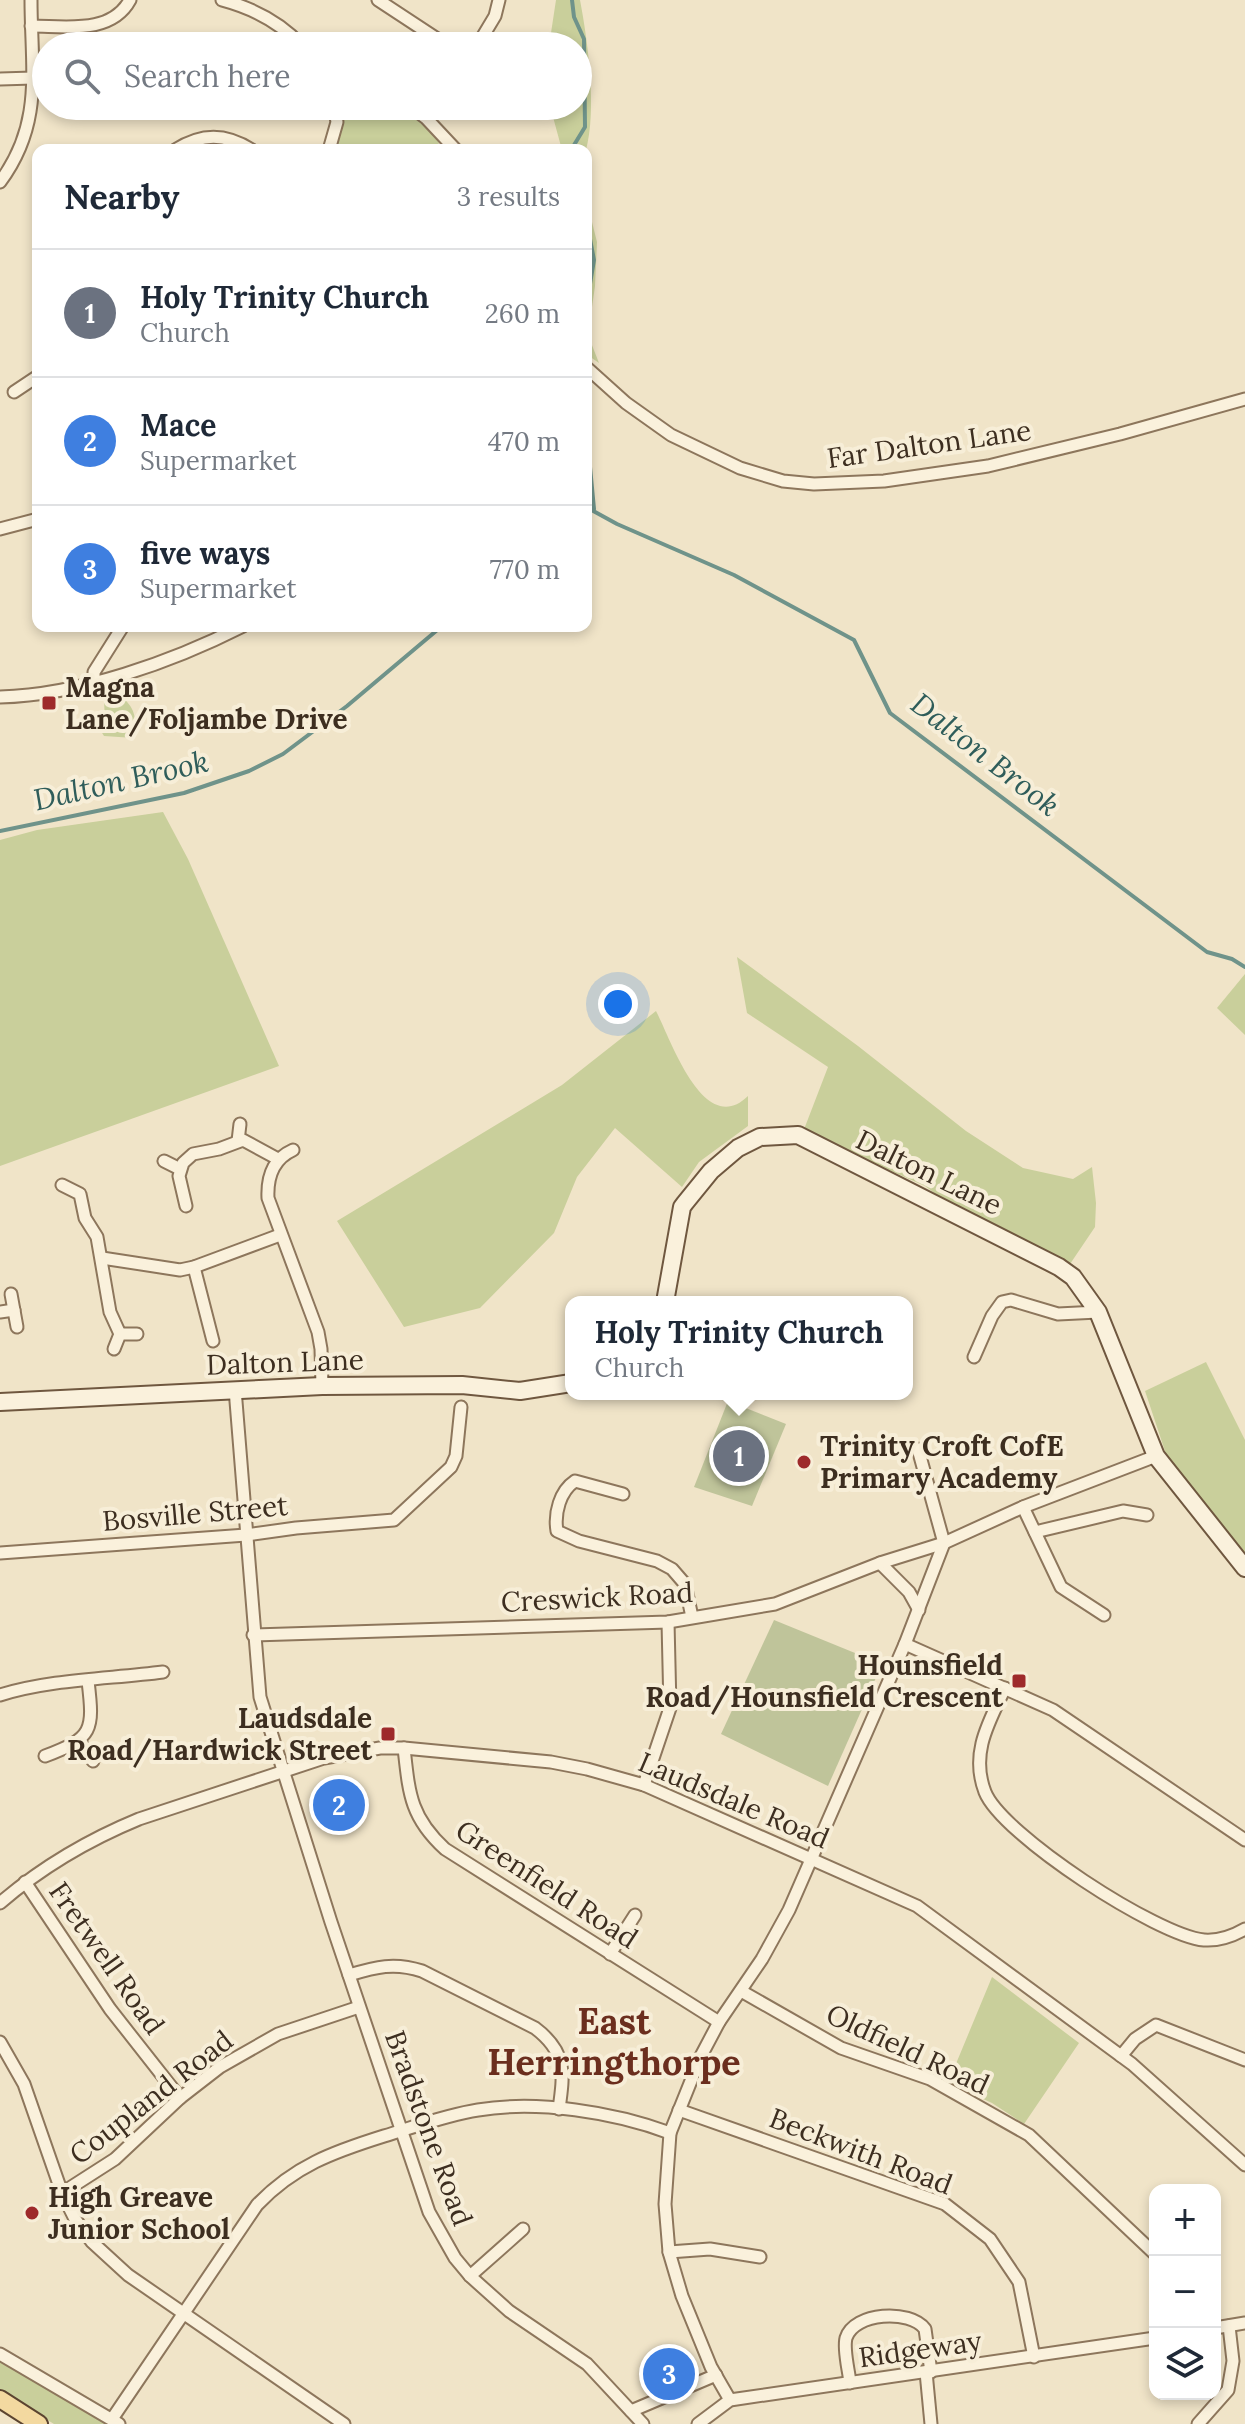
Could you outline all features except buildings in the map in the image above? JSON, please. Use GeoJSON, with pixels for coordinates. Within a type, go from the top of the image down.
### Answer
{"type":"FeatureCollection","features":[{"type":"Feature","properties":{"kind":"main road"},"geometry":{"type":"LineString","coordinates":[[0,2399],[39,2424]]}},
{"type":"Feature","properties":{"kind":"street"},"geometry":{"type":"LineString","coordinates":[[31,0],[32,52]]}},
{"type":"Feature","properties":{"kind":"street"},"geometry":{"type":"LineString","coordinates":[[31,26],[103,25],[124,10],[130,0]]}},
{"type":"Feature","properties":{"kind":"street"},"geometry":{"type":"LineString","coordinates":[[222,0],[244,3],[285,32]]}},
{"type":"Feature","properties":{"kind":"street"},"geometry":{"type":"LineString","coordinates":[[379,0],[427,32]]}},
{"type":"Feature","properties":{"kind":"street"},"geometry":{"type":"LineString","coordinates":[[485,32],[495,16],[499,0]]}},
{"type":"Feature","properties":{"kind":"street"},"geometry":{"type":"LineString","coordinates":[[0,79],[32,78]]}},
{"type":"Feature","properties":{"kind":"street"},"geometry":{"type":"LineString","coordinates":[[0,182],[16,160],[26,135],[32,105]]}},
{"type":"Feature","properties":{"kind":"street"},"geometry":{"type":"LineString","coordinates":[[331,144],[337,120]]}},
{"type":"Feature","properties":{"kind":"street"},"geometry":{"type":"LineString","coordinates":[[434,120],[451,144]]}},
{"type":"Feature","properties":{"kind":"street"},"geometry":{"type":"LineString","coordinates":[[185,144],[207,137],[237,140],[243,144]]}},
{"type":"Feature","properties":{"kind":"street","name":"Far Dalton Lane"},"geometry":{"type":"LineString","coordinates":[[592,371],[626,403],[671,435],[740,468],[783,481],[814,484],[884,481],[988,466],[1245,399]]}},
{"type":"Feature","properties":{"kind":"street"},"geometry":{"type":"LineString","coordinates":[[14,392],[32,380]]}},
{"type":"Feature","properties":{"kind":"street"},"geometry":{"type":"LineString","coordinates":[[0,529],[32,521]]}},
{"type":"Feature","properties":{"kind":"street"},"geometry":{"type":"LineString","coordinates":[[94,684],[94,672],[119,632]]}},
{"type":"Feature","properties":{"kind":"street"},"geometry":{"type":"LineString","coordinates":[[0,697],[69,690],[94,684],[230,632]]}},
{"type":"Feature","properties":{"kind":"street"},"geometry":{"type":"LineString","coordinates":[[238,1141],[240,1124]]}},
{"type":"Feature","properties":{"kind":"street","name":"Dalton Lane"},"geometry":{"type":"LineString","coordinates":[[666,1296],[682,1207],[711,1171],[738,1148],[760,1137],[798,1135],[1059,1267],[1073,1277],[1098,1312],[1156,1456],[1245,1568]]}},
{"type":"Feature","properties":{"kind":"street"},"geometry":{"type":"LineString","coordinates":[[186,1206],[179,1182],[180,1169],[193,1154],[247,1141],[278,1159]]}},
{"type":"Feature","properties":{"kind":"street"},"geometry":{"type":"LineString","coordinates":[[293,1150],[278,1159],[267,1185],[268,1198],[318,1332],[322,1386]]}},
{"type":"Feature","properties":{"kind":"street"},"geometry":{"type":"LineString","coordinates":[[164,1161],[180,1169]]}},
{"type":"Feature","properties":{"kind":"street"},"geometry":{"type":"LineString","coordinates":[[62,1185],[74,1190],[82,1199],[85,1218],[96,1232],[110,1312],[120,1334],[114,1349]]}},
{"type":"Feature","properties":{"kind":"street"},"geometry":{"type":"LineString","coordinates":[[102,1258],[180,1270],[280,1235]]}},
{"type":"Feature","properties":{"kind":"street"},"geometry":{"type":"LineString","coordinates":[[194,1267],[213,1341]]}},
{"type":"Feature","properties":{"kind":"street"},"geometry":{"type":"LineString","coordinates":[[11,1294],[17,1327]]}},
{"type":"Feature","properties":{"kind":"street"},"geometry":{"type":"LineString","coordinates":[[974,1357],[992,1316],[1002,1302],[1011,1300],[1058,1314],[1098,1312]]}},
{"type":"Feature","properties":{"kind":"street"},"geometry":{"type":"LineString","coordinates":[[0,1312],[14,1310]]}},
{"type":"Feature","properties":{"kind":"street"},"geometry":{"type":"LineString","coordinates":[[120,1334],[137,1334]]}},
{"type":"Feature","properties":{"kind":"street","name":"Dalton Lane"},"geometry":{"type":"LineString","coordinates":[[0,1402],[322,1386],[462,1385],[520,1391],[565,1384]]}},
{"type":"Feature","properties":{"kind":"street","name":"Bradstone Road"},"geometry":{"type":"LineString","coordinates":[[235,1389],[260,1697],[400,2131],[439,2233],[470,2276],[509,2311],[587,2364],[643,2424]]}},
{"type":"Feature","properties":{"kind":"street","name":"Bosville Street"},"geometry":{"type":"LineString","coordinates":[[0,1553],[246,1535],[394,1520],[451,1467],[456,1456],[461,1412],[445,1415]]}},
{"type":"Feature","properties":{"kind":"street"},"geometry":{"type":"LineString","coordinates":[[730,2400],[682,2296],[669,2252],[665,2204],[670,2133],[719,2022],[783,1922],[813,1858],[905,1644],[944,1543],[918,1449]]}},
{"type":"Feature","properties":{"kind":"street","name":"Creswick Road"},"geometry":{"type":"LineString","coordinates":[[253,1635],[668,1622],[775,1604],[880,1563],[944,1543],[1023,1507],[1156,1456]]}},
{"type":"Feature","properties":{"kind":"street"},"geometry":{"type":"LineString","coordinates":[[623,1494],[575,1481],[566,1487],[562,1497],[555,1518],[557,1531],[579,1541],[657,1561],[672,1569],[685,1584],[692,1617]]}},
{"type":"Feature","properties":{"kind":"street"},"geometry":{"type":"LineString","coordinates":[[1023,1507],[1061,1587],[1104,1615]]}},
{"type":"Feature","properties":{"kind":"street"},"geometry":{"type":"LineString","coordinates":[[1035,1532],[1123,1511],[1147,1515]]}},
{"type":"Feature","properties":{"kind":"street"},"geometry":{"type":"LineString","coordinates":[[880,1563],[909,1592],[919,1610]]}},
{"type":"Feature","properties":{"kind":"street"},"geometry":{"type":"LineString","coordinates":[[644,1785],[670,1708],[668,1622]]}},
{"type":"Feature","properties":{"kind":"street"},"geometry":{"type":"LineString","coordinates":[[905,1644],[1053,1710],[1245,1840]]}},
{"type":"Feature","properties":{"kind":"street"},"geometry":{"type":"LineString","coordinates":[[0,1695],[19,1689],[163,1672]]}},
{"type":"Feature","properties":{"kind":"street"},"geometry":{"type":"LineString","coordinates":[[45,1756],[79,1741],[86,1734],[91,1722],[88,1681]]}},
{"type":"Feature","properties":{"kind":"street"},"geometry":{"type":"LineString","coordinates":[[1005,1688],[981,1740],[979,1768],[985,1794],[1002,1815],[1026,1839],[1078,1876],[1174,1932],[1205,1940],[1230,1937],[1245,1929]]}},
{"type":"Feature","properties":{"kind":"street"},"geometry":{"type":"LineString","coordinates":[[79,1741],[93,1761]]}},
{"type":"Feature","properties":{"kind":"street","name":"Laudsdale Road"},"geometry":{"type":"LineString","coordinates":[[0,1903],[70,1852],[129,1823],[349,1753],[404,1748],[551,1762],[644,1785],[917,1906],[1121,2056],[1245,2165]]}},
{"type":"Feature","properties":{"kind":"street","name":"Greenfield Road"},"geometry":{"type":"LineString","coordinates":[[404,1748],[411,1805],[431,1836],[470,1867],[719,2022]]}},
{"type":"Feature","properties":{"kind":"street","name":"Fretwell Road"},"geometry":{"type":"LineString","coordinates":[[25,1882],[110,2009],[180,2098]]}},
{"type":"Feature","properties":{"kind":"street"},"geometry":{"type":"LineString","coordinates":[[610,1954],[635,1915]]}},
{"type":"Feature","properties":{"kind":"street"},"geometry":{"type":"LineString","coordinates":[[349,1975],[379,1966],[405,1966],[422,1971],[535,2028],[549,2039],[558,2052],[563,2082],[559,2109]]}},
{"type":"Feature","properties":{"kind":"street","name":"Oldfield Road"},"geometry":{"type":"LineString","coordinates":[[741,1991],[841,2048],[930,2079],[1029,2135],[1149,2248]]}},
{"type":"Feature","properties":{"kind":"street","name":"Coupland Road"},"geometry":{"type":"LineString","coordinates":[[62,2193],[115,2159],[180,2098],[220,2067],[278,2034],[359,2007]]}},
{"type":"Feature","properties":{"kind":"street"},"geometry":{"type":"LineString","coordinates":[[1121,2056],[1135,2039],[1156,2025],[1245,2060]]}},
{"type":"Feature","properties":{"kind":"street"},"geometry":{"type":"LineString","coordinates":[[0,2042],[24,2084],[62,2193],[75,2219],[92,2242],[128,2275],[344,2424]]}},
{"type":"Feature","properties":{"kind":"street"},"geometry":{"type":"LineString","coordinates":[[0,2354],[116,2422],[257,2205],[271,2191],[330,2153],[475,2110],[514,2107],[559,2109],[634,2119],[670,2133]]}},
{"type":"Feature","properties":{"kind":"street","name":"Beckwith Road"},"geometry":{"type":"LineString","coordinates":[[679,2110],[945,2204],[990,2239],[1019,2282],[1034,2357]]}},
{"type":"Feature","properties":{"kind":"street"},"geometry":{"type":"LineString","coordinates":[[470,2276],[523,2229]]}},
{"type":"Feature","properties":{"kind":"street"},"geometry":{"type":"LineString","coordinates":[[669,2252],[710,2249],[760,2257]]}},
{"type":"Feature","properties":{"kind":"street"},"geometry":{"type":"LineString","coordinates":[[850,2383],[845,2339],[852,2328],[881,2315],[921,2324],[925,2329],[931,2424]]}},
{"type":"Feature","properties":{"kind":"street"},"geometry":{"type":"LineString","coordinates":[[1221,2327],[1245,2323]]}},
{"type":"Feature","properties":{"kind":"street"},"geometry":{"type":"LineString","coordinates":[[1198,2424],[1228,2390],[1233,2361],[1229,2326]]}},
{"type":"Feature","properties":{"kind":"street","name":"Ridgeway"},"geometry":{"type":"LineString","coordinates":[[698,2424],[730,2400],[1149,2339]]}},
{"type":"Feature","properties":{"kind":"street"},"geometry":{"type":"LineString","coordinates":[[631,2411],[716,2375]]}},
{"type":"Feature","properties":{"kind":"green space"},"geometry":{"type":"Polygon","coordinates":[[[556,0],[580,0],[585,32],[551,32],[556,0]]]}},
{"type":"Feature","properties":{"kind":"green space"},"geometry":{"type":"Polygon","coordinates":[[[343,120],[422,120],[439,140],[439,144],[337,144],[343,120]]]}},
{"type":"Feature","properties":{"kind":"green space"},"geometry":{"type":"Polygon","coordinates":[[[554,120],[591,120],[587,144],[560,144],[554,120]]]}},
{"type":"Feature","properties":{"kind":"green space"},"geometry":{"type":"Polygon","coordinates":[[[592,222],[597,242],[592,307],[592,222]]]}},
{"type":"Feature","properties":{"kind":"green space"},"geometry":{"type":"Polygon","coordinates":[[[592,345],[599,363],[592,358],[592,345]]]}},
{"type":"Feature","properties":{"kind":"green space"},"geometry":{"type":"Polygon","coordinates":[[[104,700],[125,700],[129,704],[135,718],[134,738],[104,736],[99,728],[105,722],[104,700]]]}},
{"type":"Feature","properties":{"kind":"green space"},"geometry":{"type":"Polygon","coordinates":[[[163,812],[188,859],[279,1066],[0,1166],[0,840],[37,830],[163,812]]]}},
{"type":"Feature","properties":{"kind":"green space"},"geometry":{"type":"Polygon","coordinates":[[[737,957],[966,1131],[1023,1168],[1073,1179],[1092,1167],[1095,1227],[1068,1267],[945,1201],[925,1186],[803,1132],[828,1067],[747,1013],[737,957]]]}},
{"type":"Feature","properties":{"kind":"green space"},"geometry":{"type":"Polygon","coordinates":[[[1245,974],[1245,1035],[1217,1008],[1245,974]]]}},
{"type":"Feature","properties":{"kind":"green space"},"geometry":{"type":"Polygon","coordinates":[[[656,1011],[680,1062],[704,1096],[717,1105],[732,1106],[748,1096],[748,1126],[699,1162],[682,1187],[615,1128],[577,1177],[554,1233],[480,1308],[404,1327],[337,1221],[562,1085],[656,1011]]]}},
{"type":"Feature","properties":{"kind":"green space"},"geometry":{"type":"Polygon","coordinates":[[[1206,1362],[1245,1440],[1245,1556],[1166,1454],[1145,1391],[1206,1362]]]}},
{"type":"Feature","properties":{"kind":"green space"},"geometry":{"type":"Polygon","coordinates":[[[728,1401],[786,1424],[752,1506],[694,1487],[728,1401]]]}},
{"type":"Feature","properties":{"kind":"green space"},"geometry":{"type":"Polygon","coordinates":[[[774,1620],[882,1664],[828,1786],[721,1734],[774,1620]]]}},
{"type":"Feature","properties":{"kind":"green space"},"geometry":{"type":"Polygon","coordinates":[[[992,1977],[1079,2043],[1024,2124],[992,2103],[948,2083],[992,1977]]]}},
{"type":"Feature","properties":{"kind":"green space"},"geometry":{"type":"Polygon","coordinates":[[[0,2361],[107,2424],[54,2424],[0,2391],[0,2361]]]}},
{"type":"Feature","properties":{"kind":"waterway"},"geometry":{"type":"LineString","coordinates":[[572,0],[574,17],[581,32]]}},
{"type":"Feature","properties":{"kind":"waterway"},"geometry":{"type":"LineString","coordinates":[[575,144],[585,127],[585,120]]}},
{"type":"Feature","properties":{"kind":"waterway"},"geometry":{"type":"LineString","coordinates":[[592,250],[592,272]]}},
{"type":"Feature","properties":{"kind":"waterway"},"geometry":{"type":"LineString","coordinates":[[592,488],[594,509]]}},
{"type":"Feature","properties":{"kind":"waterway","name":"Dalton Brook"},"geometry":{"type":"LineString","coordinates":[[592,510],[734,575],[854,640],[890,713],[1207,952],[1232,959],[1245,967]]}},
{"type":"Feature","properties":{"kind":"waterway","name":"Dalton Brook"},"geometry":{"type":"LineString","coordinates":[[0,831],[184,793],[249,771],[283,754],[347,706],[435,632]]}},
{"type":"Feature","properties":{"kind":"place","name":"Magna Lane/Foljambe Drive"},"geometry":{"type":"Point","coordinates":[49,703]}},
{"type":"Feature","properties":{"kind":"place","name":"Holy Trinity Church"},"geometry":{"type":"Point","coordinates":[739,1456]}},
{"type":"Feature","properties":{"kind":"place","name":"Trinity Croft CofE Primary Academy"},"geometry":{"type":"Point","coordinates":[804,1462]}},
{"type":"Feature","properties":{"kind":"place","name":"Hounsfield Road/Hounsfield Crescent"},"geometry":{"type":"Point","coordinates":[1019,1681]}},
{"type":"Feature","properties":{"kind":"place","name":"Laudsdale Road/Hardwick Street"},"geometry":{"type":"Point","coordinates":[388,1734]}},
{"type":"Feature","properties":{"kind":"place","name":"Mace"},"geometry":{"type":"Point","coordinates":[339,1805]}},
{"type":"Feature","properties":{"kind":"place","name":"High Greave Junior School"},"geometry":{"type":"Point","coordinates":[32,2213]}},
{"type":"Feature","properties":{"kind":"place","name":"five ways"},"geometry":{"type":"Point","coordinates":[669,2374]}},
{"type":"Feature","properties":{"kind":"district","name":"East Herringthorpe"},"geometry":{"type":"Point","coordinates":[614,2042]}}]}
